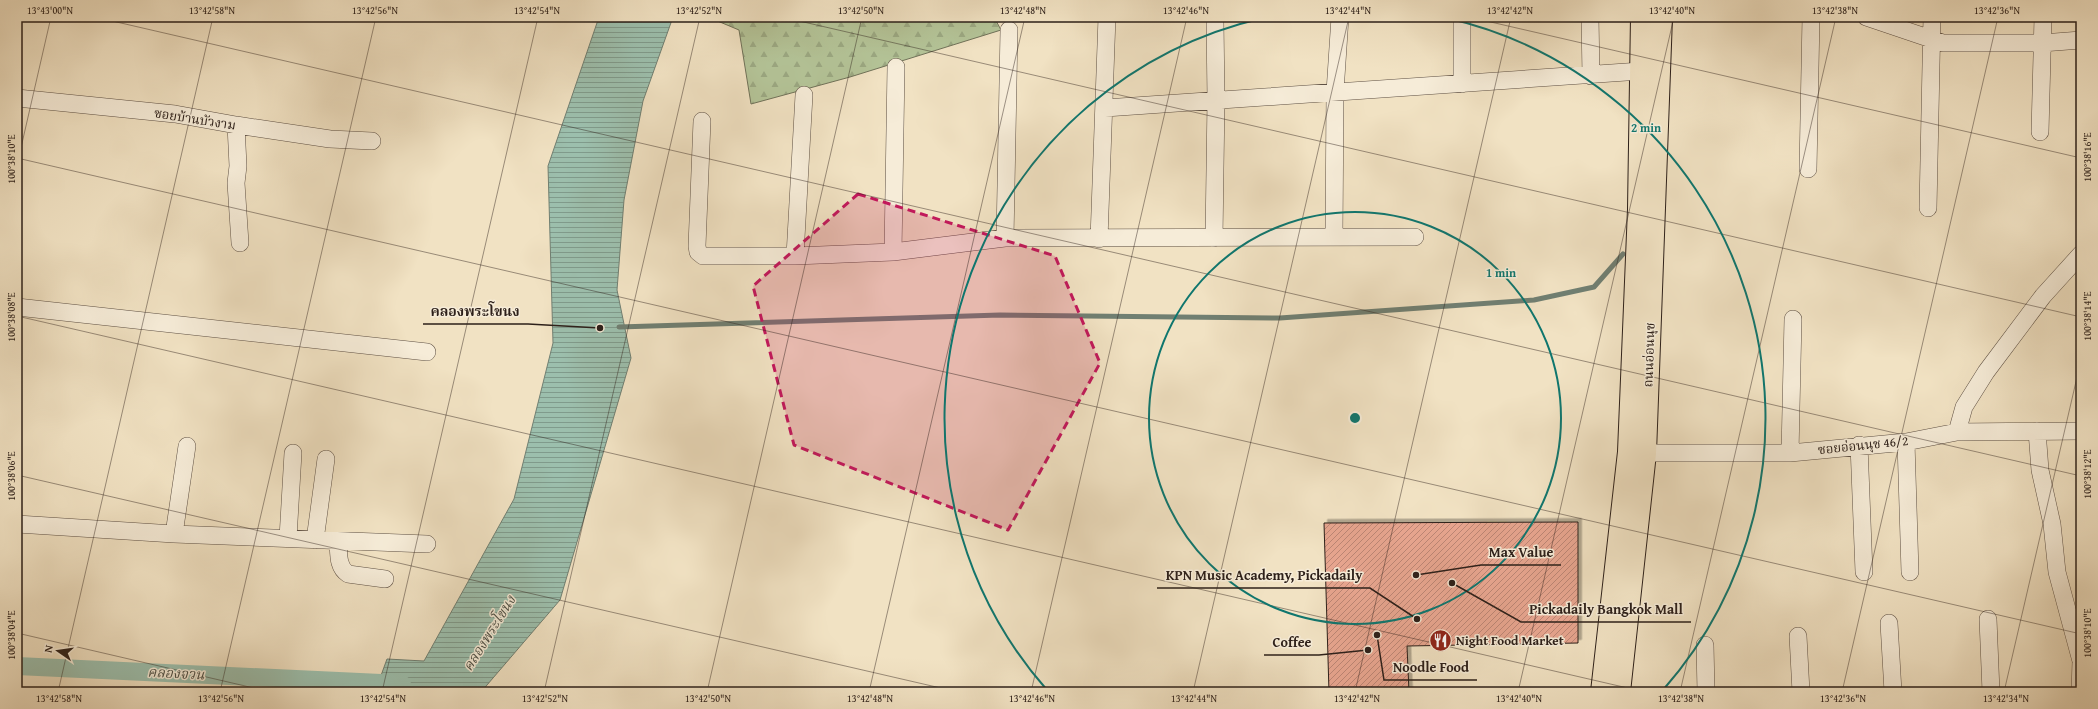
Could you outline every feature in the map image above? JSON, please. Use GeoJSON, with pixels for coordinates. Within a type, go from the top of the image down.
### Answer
{"type":"FeatureCollection","features":[{"type":"Feature","properties":{"kind":"main road","name":"ถนนอ่อนนุช"},"geometry":{"type":"LineString","coordinates":[[1642,17],[1651,70]]}},
{"type":"Feature","properties":{"kind":"main road","name":"ถนนอ่อนนุช"},"geometry":{"type":"LineString","coordinates":[[1619,692],[1637,452],[1639,209],[1651,70],[1661,17]]}},
{"type":"Feature","properties":{"kind":"main road","name":"ถนนอ่อนนุช"},"geometry":{"type":"LineString","coordinates":[[1602,692],[1637,452]]}},
{"type":"Feature","properties":{"kind":"street"},"geometry":{"type":"LineString","coordinates":[[1099,239],[1105,108],[1107,17]]}},
{"type":"Feature","properties":{"kind":"street"},"geometry":{"type":"LineString","coordinates":[[1334,237],[1335,92],[1340,17]]}},
{"type":"Feature","properties":{"kind":"street"},"geometry":{"type":"LineString","coordinates":[[1462,17],[1462,84]]}},
{"type":"Feature","properties":{"kind":"street"},"geometry":{"type":"LineString","coordinates":[[1590,17],[1591,76]]}},
{"type":"Feature","properties":{"kind":"street"},"geometry":{"type":"LineString","coordinates":[[1808,169],[1811,17]]}},
{"type":"Feature","properties":{"kind":"street"},"geometry":{"type":"LineString","coordinates":[[1866,17],[1943,43],[2042,43],[2081,40]]}},
{"type":"Feature","properties":{"kind":"street"},"geometry":{"type":"LineString","coordinates":[[1928,208],[1932,17]]}},
{"type":"Feature","properties":{"kind":"street"},"geometry":{"type":"LineString","coordinates":[[2040,132],[2043,17]]}},
{"type":"Feature","properties":{"kind":"street"},"geometry":{"type":"LineString","coordinates":[[1214,238],[1216,100],[1215,21]]}},
{"type":"Feature","properties":{"kind":"street"},"geometry":{"type":"LineString","coordinates":[[1005,238],[1009,30]]}},
{"type":"Feature","properties":{"kind":"street"},"geometry":{"type":"LineString","coordinates":[[893,252],[896,67]]}},
{"type":"Feature","properties":{"kind":"street"},"geometry":{"type":"LineString","coordinates":[[1105,108],[1591,76],[1651,70]]}},
{"type":"Feature","properties":{"kind":"street"},"geometry":{"type":"LineString","coordinates":[[795,256],[804,95]]}},
{"type":"Feature","properties":{"kind":"street","name":"ซอยบ้านบัวงาม"},"geometry":{"type":"LineString","coordinates":[[17,98],[175,114],[236,126],[345,141],[372,141]]}},
{"type":"Feature","properties":{"kind":"street"},"geometry":{"type":"LineString","coordinates":[[702,121],[696,246],[698,252],[704,256],[795,256],[893,252],[1005,238],[1099,239],[1415,237]]}},
{"type":"Feature","properties":{"kind":"street"},"geometry":{"type":"LineString","coordinates":[[236,126],[238,166],[236,183],[240,243]]}},
{"type":"Feature","properties":{"kind":"street"},"geometry":{"type":"LineString","coordinates":[[1957,432],[1964,407],[1986,372],[2043,296],[2081,254]]}},
{"type":"Feature","properties":{"kind":"street"},"geometry":{"type":"LineString","coordinates":[[17,307],[427,352]]}},
{"type":"Feature","properties":{"kind":"street"},"geometry":{"type":"LineString","coordinates":[[1790,452],[1793,319]]}},
{"type":"Feature","properties":{"kind":"street","name":"ซอยอ่อนนุช 46/2"},"geometry":{"type":"LineString","coordinates":[[1637,452],[1790,452],[1906,442],[1957,432],[2080,432]]}},
{"type":"Feature","properties":{"kind":"street"},"geometry":{"type":"LineString","coordinates":[[2037,432],[2040,470],[2052,524],[2057,572],[2081,661],[2080,692]]}},
{"type":"Feature","properties":{"kind":"street"},"geometry":{"type":"LineString","coordinates":[[1906,442],[1910,572]]}},
{"type":"Feature","properties":{"kind":"street"},"geometry":{"type":"LineString","coordinates":[[1859,445],[1864,572]]}},
{"type":"Feature","properties":{"kind":"street"},"geometry":{"type":"LineString","coordinates":[[174,534],[187,446]]}},
{"type":"Feature","properties":{"kind":"street"},"geometry":{"type":"LineString","coordinates":[[288,538],[293,453]]}},
{"type":"Feature","properties":{"kind":"street"},"geometry":{"type":"LineString","coordinates":[[315,540],[326,459]]}},
{"type":"Feature","properties":{"kind":"street"},"geometry":{"type":"LineString","coordinates":[[17,524],[174,534],[427,544]]}},
{"type":"Feature","properties":{"kind":"street"},"geometry":{"type":"LineString","coordinates":[[338,541],[340,567],[343,571],[348,574],[384,579]]}},
{"type":"Feature","properties":{"kind":"street"},"geometry":{"type":"LineString","coordinates":[[1988,619],[1991,692]]}},
{"type":"Feature","properties":{"kind":"street"},"geometry":{"type":"LineString","coordinates":[[1889,623],[1893,692]]}},
{"type":"Feature","properties":{"kind":"street"},"geometry":{"type":"LineString","coordinates":[[1798,636],[1801,692]]}},
{"type":"Feature","properties":{"kind":"street"},"geometry":{"type":"LineString","coordinates":[[1705,645],[1706,692]]}},
{"type":"Feature","properties":{"kind":"highlighted area"},"geometry":{"type":"Polygon","coordinates":[[[858,194],[1055,256],[1100,363],[1008,530],[794,445],[753,286],[858,194]]]}},
{"type":"Feature","properties":{"kind":"green space"},"geometry":{"type":"Polygon","coordinates":[[[708,17],[994,17],[1001,30],[850,77],[751,104],[739,30],[708,17]]]}},
{"type":"Feature","properties":{"kind":"water"},"geometry":{"type":"Polygon","coordinates":[[[599,17],[673,17],[643,101],[624,200],[617,290],[631,358],[560,600],[481,692],[375,692],[387,659],[424,661],[514,499],[553,343],[548,166],[599,17]]]}},
{"type":"Feature","properties":{"kind":"building"},"geometry":{"type":"Polygon","coordinates":[[[1578,522],[1578,643],[1407,646],[1409,692],[1329,692],[1324,523],[1578,522]]]}},
{"type":"Feature","properties":{"kind":"waterway"},"geometry":{"type":"LineString","coordinates":[[619,327],[1000,315],[1280,318],[1534,300],[1594,287],[1623,254]]}},
{"type":"Feature","properties":{"kind":"waterway","name":"คลองจวน"},"geometry":{"type":"LineString","coordinates":[[17,666],[402,684]]}},
{"type":"Feature","properties":{"kind":"place","name":"คลองพระโขนง"},"geometry":{"type":"Point","coordinates":[600,328]}},
{"type":"Feature","properties":{"kind":"place","name":"Max Value"},"geometry":{"type":"Point","coordinates":[1416,575]}},
{"type":"Feature","properties":{"kind":"place","name":"Pickadaily Bangkok Mall"},"geometry":{"type":"Point","coordinates":[1452,583]}},
{"type":"Feature","properties":{"kind":"place","name":"KPN Music Academy, Pickadaily"},"geometry":{"type":"Point","coordinates":[1417,619]}},
{"type":"Feature","properties":{"kind":"place","name":"Noodle Food"},"geometry":{"type":"Point","coordinates":[1377,635]}},
{"type":"Feature","properties":{"kind":"place","name":"Night Food Market"},"geometry":{"type":"Point","coordinates":[1440,640]}},
{"type":"Feature","properties":{"kind":"place","name":"Coffee"},"geometry":{"type":"Point","coordinates":[1368,650]}}]}
